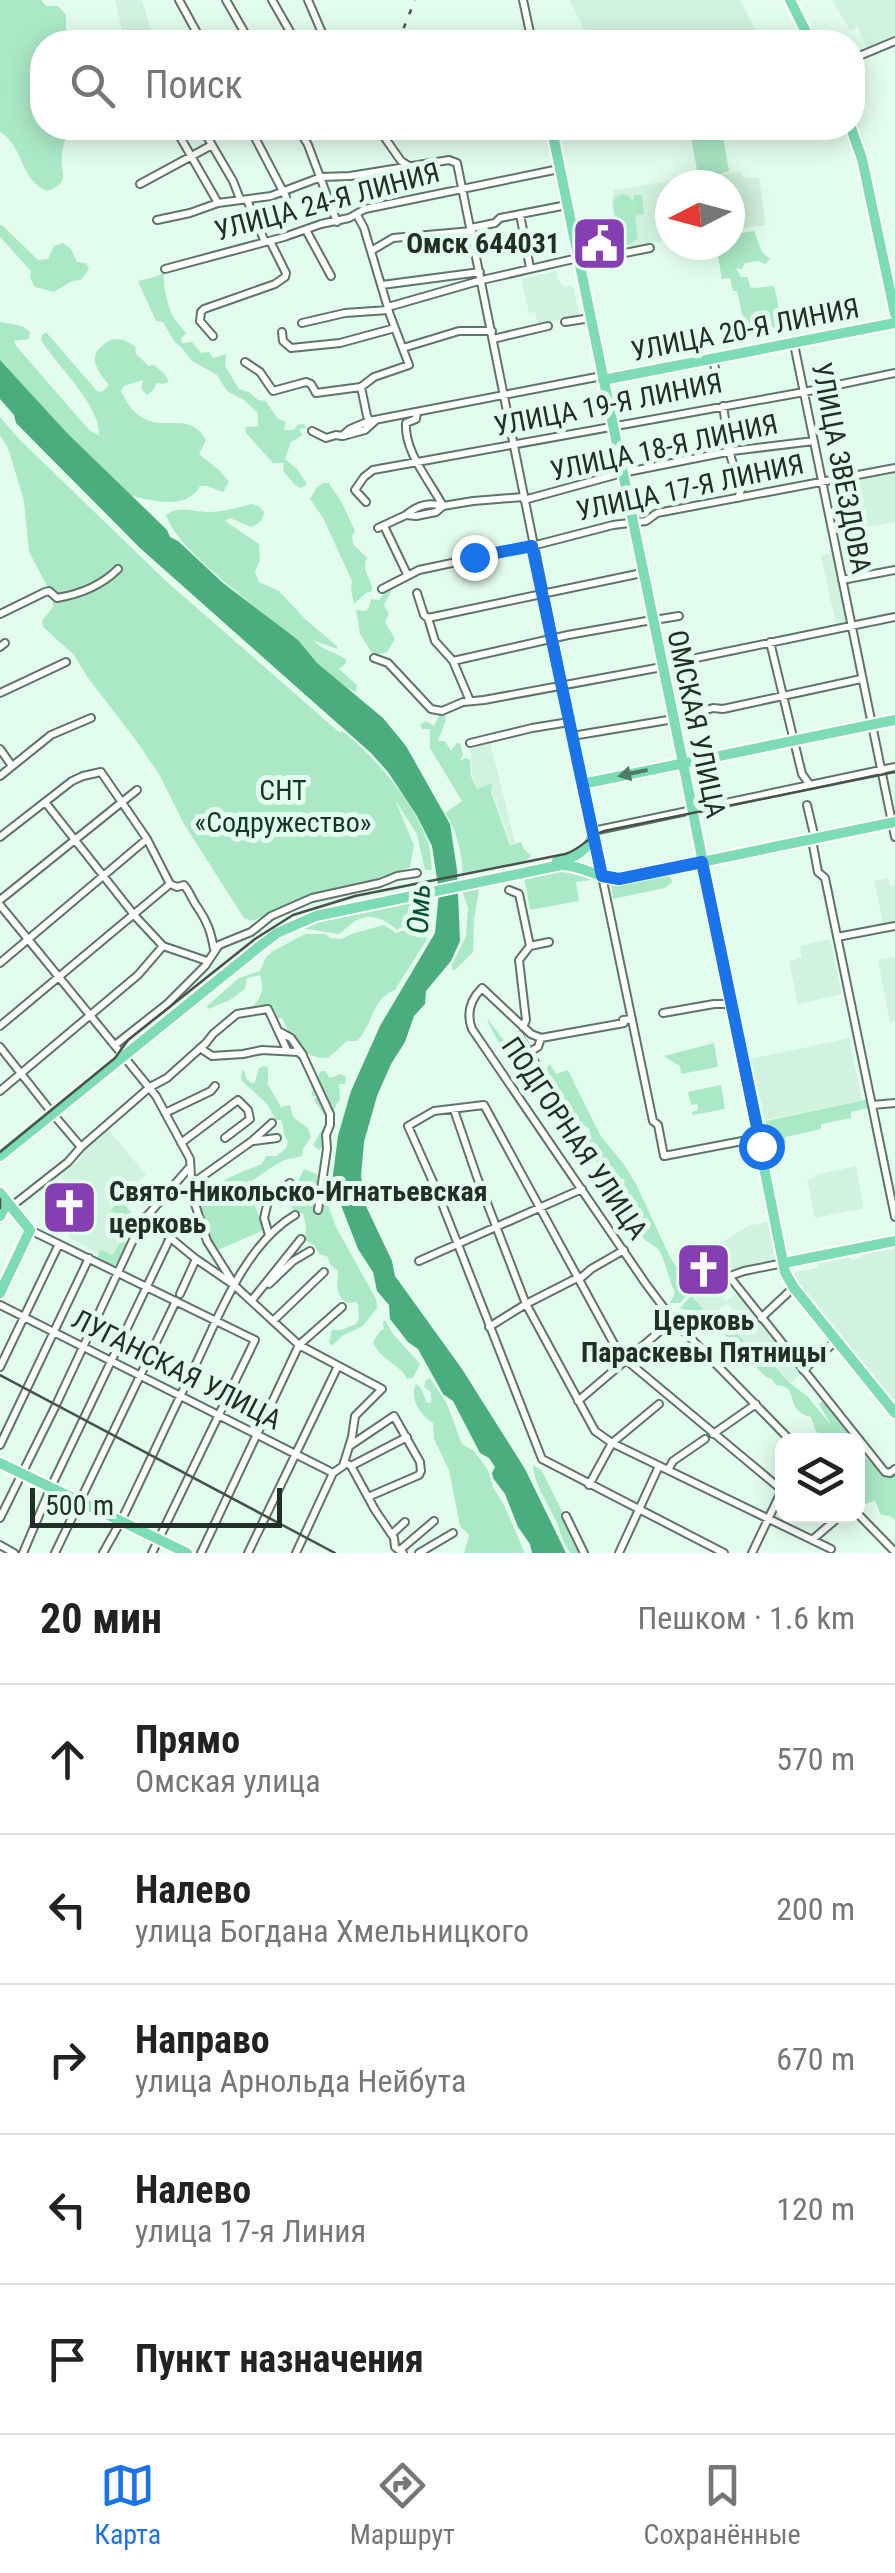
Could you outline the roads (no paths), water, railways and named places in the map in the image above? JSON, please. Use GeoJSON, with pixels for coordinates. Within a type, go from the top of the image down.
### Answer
{"type":"FeatureCollection","features":[{"type":"Feature","properties":{"kind":"main road"},"geometry":{"type":"LineString","coordinates":[[793,0],[808,30]]}},
{"type":"Feature","properties":{"kind":"main road","name":"ОМСКАЯ УЛИЦА"},"geometry":{"type":"LineString","coordinates":[[554,140],[653,620],[659,667],[674,719],[788,1278],[895,1412]]}},
{"type":"Feature","properties":{"kind":"main road"},"geometry":{"type":"LineString","coordinates":[[855,140],[895,314]]}},
{"type":"Feature","properties":{"kind":"main road"},"geometry":{"type":"LineString","coordinates":[[859,140],[871,174],[895,287]]}},
{"type":"Feature","properties":{"kind":"main road","name":"УЛИЦА 20-Я ЛИНИЯ"},"geometry":{"type":"LineString","coordinates":[[603,378],[895,323]]}},
{"type":"Feature","properties":{"kind":"main road"},"geometry":{"type":"LineString","coordinates":[[602,876],[582,784],[895,720]]}},
{"type":"Feature","properties":{"kind":"main road"},"geometry":{"type":"LineString","coordinates":[[503,874],[576,866],[619,879],[894,822]]}},
{"type":"Feature","properties":{"kind":"main road"},"geometry":{"type":"LineString","coordinates":[[0,1156],[120,1050],[163,1021],[257,942],[294,920],[336,906],[575,857],[588,845],[593,832]]}},
{"type":"Feature","properties":{"kind":"main road"},"geometry":{"type":"LineString","coordinates":[[0,1148],[51,1111]]}},
{"type":"Feature","properties":{"kind":"main road"},"geometry":{"type":"LineString","coordinates":[[0,1216],[6,1200]]}},
{"type":"Feature","properties":{"kind":"main road"},"geometry":{"type":"LineString","coordinates":[[0,1294],[30,1230],[6,1200]]}},
{"type":"Feature","properties":{"kind":"main road"},"geometry":{"type":"LineString","coordinates":[[784,1263],[895,1242]]}},
{"type":"Feature","properties":{"kind":"main road"},"geometry":{"type":"LineString","coordinates":[[0,1463],[188,1553]]}},
{"type":"Feature","properties":{"kind":"street"},"geometry":{"type":"LineString","coordinates":[[180,0],[196,30]]}},
{"type":"Feature","properties":{"kind":"street"},"geometry":{"type":"LineString","coordinates":[[226,0],[243,30]]}},
{"type":"Feature","properties":{"kind":"street"},"geometry":{"type":"LineString","coordinates":[[272,0],[289,30]]}},
{"type":"Feature","properties":{"kind":"street"},"geometry":{"type":"LineString","coordinates":[[308,0],[321,30]]}},
{"type":"Feature","properties":{"kind":"street"},"geometry":{"type":"LineString","coordinates":[[523,0],[529,30]]}},
{"type":"Feature","properties":{"kind":"street"},"geometry":{"type":"LineString","coordinates":[[865,54],[895,41]]}},
{"type":"Feature","properties":{"kind":"street"},"geometry":{"type":"LineString","coordinates":[[182,140],[218,203]]}},
{"type":"Feature","properties":{"kind":"street"},"geometry":{"type":"LineString","coordinates":[[209,140],[286,275],[275,284],[204,310],[200,321],[213,336]]}},
{"type":"Feature","properties":{"kind":"street"},"geometry":{"type":"LineString","coordinates":[[256,140],[284,194]]}},
{"type":"Feature","properties":{"kind":"street"},"geometry":{"type":"LineString","coordinates":[[304,140],[336,222]]}},
{"type":"Feature","properties":{"kind":"street"},"geometry":{"type":"LineString","coordinates":[[386,140],[401,161],[411,166]]}},
{"type":"Feature","properties":{"kind":"street"},"geometry":{"type":"LineString","coordinates":[[140,184],[212,145]]}},
{"type":"Feature","properties":{"kind":"street"},"geometry":{"type":"LineString","coordinates":[[156,220],[218,203],[284,194],[321,178],[455,161],[464,188],[582,784]]}},
{"type":"Feature","properties":{"kind":"street","name":"УЛИЦА 24-Я ЛИНИЯ"},"geometry":{"type":"LineString","coordinates":[[165,268],[336,222],[365,209],[560,169]]}},
{"type":"Feature","properties":{"kind":"street"},"geometry":{"type":"LineString","coordinates":[[371,251],[394,238],[472,230],[568,204]]}},
{"type":"Feature","properties":{"kind":"street"},"geometry":{"type":"LineString","coordinates":[[520,214],[530,268]]}},
{"type":"Feature","properties":{"kind":"street"},"geometry":{"type":"LineString","coordinates":[[246,362],[260,372],[273,391],[306,382],[316,393],[361,386],[374,377],[409,365],[357,215]]}},
{"type":"Feature","properties":{"kind":"street"},"geometry":{"type":"LineString","coordinates":[[306,230],[331,276]]}},
{"type":"Feature","properties":{"kind":"street"},"geometry":{"type":"LineString","coordinates":[[382,286],[481,276],[650,248]]}},
{"type":"Feature","properties":{"kind":"street"},"geometry":{"type":"LineString","coordinates":[[302,324],[388,308],[481,276]]}},
{"type":"Feature","properties":{"kind":"street"},"geometry":{"type":"LineString","coordinates":[[564,322],[591,318]]}},
{"type":"Feature","properties":{"kind":"street"},"geometry":{"type":"LineString","coordinates":[[404,348],[459,331],[492,335],[548,326]]}},
{"type":"Feature","properties":{"kind":"street"},"geometry":{"type":"LineString","coordinates":[[282,332],[283,341],[290,348],[340,342],[395,328]]}},
{"type":"Feature","properties":{"kind":"street","name":"УЛИЦА ЗВЕЗДОВА"},"geometry":{"type":"LineString","coordinates":[[794,342],[895,837]]}},
{"type":"Feature","properties":{"kind":"street"},"geometry":{"type":"LineString","coordinates":[[712,358],[720,392]]}},
{"type":"Feature","properties":{"kind":"street","name":"УЛИЦА 19-Я ЛИНИЯ"},"geometry":{"type":"LineString","coordinates":[[366,502],[355,490],[369,472],[895,372]]}},
{"type":"Feature","properties":{"kind":"street","name":"УЛИЦА 20-Я ЛИНИЯ"},"geometry":{"type":"LineString","coordinates":[[312,431],[326,438],[342,436],[350,428],[372,421],[603,378]]}},
{"type":"Feature","properties":{"kind":"street"},"geometry":{"type":"LineString","coordinates":[[361,386],[372,421]]}},
{"type":"Feature","properties":{"kind":"street"},"geometry":{"type":"LineString","coordinates":[[723,406],[732,458],[742,487],[738,498]]}},
{"type":"Feature","properties":{"kind":"street"},"geometry":{"type":"LineString","coordinates":[[417,412],[416,420],[405,427],[418,463],[442,506]]}},
{"type":"Feature","properties":{"kind":"street","name":"УЛИЦА 18-Я ЛИНИЯ"},"geometry":{"type":"LineString","coordinates":[[406,574],[381,527],[415,508],[524,498],[732,451],[814,441]]}},
{"type":"Feature","properties":{"kind":"street","name":"УЛИЦА 17-Я ЛИНИЯ"},"geometry":{"type":"LineString","coordinates":[[382,589],[418,570],[646,520],[658,513],[895,468]]}},
{"type":"Feature","properties":{"kind":"street"},"geometry":{"type":"LineString","coordinates":[[0,614],[45,592],[58,598],[76,595],[98,585],[118,569]]}},
{"type":"Feature","properties":{"kind":"street"},"geometry":{"type":"LineString","coordinates":[[842,580],[895,570]]}},
{"type":"Feature","properties":{"kind":"street"},"geometry":{"type":"LineString","coordinates":[[428,618],[643,572]]}},
{"type":"Feature","properties":{"kind":"street"},"geometry":{"type":"LineString","coordinates":[[417,594],[435,640],[453,660],[470,701]]}},
{"type":"Feature","properties":{"kind":"street"},"geometry":{"type":"LineString","coordinates":[[453,660],[680,616]]}},
{"type":"Feature","properties":{"kind":"street"},"geometry":{"type":"LineString","coordinates":[[374,658],[388,663],[431,709],[442,711],[470,701],[659,667],[895,617]]}},
{"type":"Feature","properties":{"kind":"street"},"geometry":{"type":"LineString","coordinates":[[770,642],[802,774],[810,785]]}},
{"type":"Feature","properties":{"kind":"street"},"geometry":{"type":"LineString","coordinates":[[0,694],[66,662]]}},
{"type":"Feature","properties":{"kind":"street"},"geometry":{"type":"LineString","coordinates":[[652,680],[659,667]]}},
{"type":"Feature","properties":{"kind":"street"},"geometry":{"type":"LineString","coordinates":[[572,736],[701,714],[713,708],[861,679]]}},
{"type":"Feature","properties":{"kind":"street"},"geometry":{"type":"LineString","coordinates":[[0,776],[51,735],[91,718]]}},
{"type":"Feature","properties":{"kind":"street"},"geometry":{"type":"LineString","coordinates":[[470,743],[569,722]]}},
{"type":"Feature","properties":{"kind":"street"},"geometry":{"type":"LineString","coordinates":[[0,749],[12,766]]}},
{"type":"Feature","properties":{"kind":"street"},"geometry":{"type":"LineString","coordinates":[[593,832],[895,767]]}},
{"type":"Feature","properties":{"kind":"street"},"geometry":{"type":"LineString","coordinates":[[0,837],[83,776],[101,772],[147,838],[170,884],[186,886],[207,919],[214,948]]}},
{"type":"Feature","properties":{"kind":"street"},"geometry":{"type":"LineString","coordinates":[[137,790],[0,903],[150,1088],[190,1159],[194,1201],[207,1241],[234,1285]]}},
{"type":"Feature","properties":{"kind":"street"},"geometry":{"type":"LineString","coordinates":[[44,802],[162,946],[208,961]]}},
{"type":"Feature","properties":{"kind":"street"},"geometry":{"type":"LineString","coordinates":[[807,805],[818,872],[826,878],[895,1217]]}},
{"type":"Feature","properties":{"kind":"street"},"geometry":{"type":"LineString","coordinates":[[0,963],[147,838]]}},
{"type":"Feature","properties":{"kind":"street"},"geometry":{"type":"LineString","coordinates":[[120,1050],[208,961],[219,944],[312,898],[417,873]]}},
{"type":"Feature","properties":{"kind":"street"},"geometry":{"type":"LineString","coordinates":[[602,876],[653,1122],[658,1125],[664,1156],[760,1138]]}},
{"type":"Feature","properties":{"kind":"street"},"geometry":{"type":"LineString","coordinates":[[0,1026],[170,884]]}},
{"type":"Feature","properties":{"kind":"street"},"geometry":{"type":"LineString","coordinates":[[509,890],[519,894],[530,946]]}},
{"type":"Feature","properties":{"kind":"street"},"geometry":{"type":"LineString","coordinates":[[838,937],[895,926]]}},
{"type":"Feature","properties":{"kind":"street"},"geometry":{"type":"LineString","coordinates":[[549,942],[530,946],[518,962],[524,1027],[542,1038],[632,1020]]}},
{"type":"Feature","properties":{"kind":"street"},"geometry":{"type":"LineString","coordinates":[[0,1090],[138,974],[162,946]]}},
{"type":"Feature","properties":{"kind":"street","name":"ПОДГОРНАЯ УЛИЦА"},"geometry":{"type":"LineString","coordinates":[[524,1027],[482,988],[474,997],[468,1015],[472,1029],[673,1320],[783,1433]]}},
{"type":"Feature","properties":{"kind":"street"},"geometry":{"type":"LineString","coordinates":[[663,1013],[732,1003]]}},
{"type":"Feature","properties":{"kind":"street"},"geometry":{"type":"LineString","coordinates":[[6,1200],[68,1162],[237,1014],[267,1008],[287,1050]]}},
{"type":"Feature","properties":{"kind":"street"},"geometry":{"type":"LineString","coordinates":[[279,1030],[303,1056],[330,1114],[318,1210]]}},
{"type":"Feature","properties":{"kind":"street"},"geometry":{"type":"LineString","coordinates":[[519,1036],[539,1069]]}},
{"type":"Feature","properties":{"kind":"street"},"geometry":{"type":"LineString","coordinates":[[528,1052],[538,1047],[542,1038]]}},
{"type":"Feature","properties":{"kind":"street"},"geometry":{"type":"LineString","coordinates":[[0,1047],[81,1147]]}},
{"type":"Feature","properties":{"kind":"street"},"geometry":{"type":"LineString","coordinates":[[200,1048],[212,1056],[262,1050],[287,1050],[303,1056]]}},
{"type":"Feature","properties":{"kind":"street"},"geometry":{"type":"LineString","coordinates":[[164,1113],[215,1086]]}},
{"type":"Feature","properties":{"kind":"street"},"geometry":{"type":"LineString","coordinates":[[181,1143],[238,1100],[248,1110],[250,1119],[224,1138]]}},
{"type":"Feature","properties":{"kind":"street"},"geometry":{"type":"LineString","coordinates":[[874,1105],[895,1101]]}},
{"type":"Feature","properties":{"kind":"street"},"geometry":{"type":"LineString","coordinates":[[724,1553],[539,1456],[408,1126],[434,1111],[484,1105],[625,1362],[775,1484]]}},
{"type":"Feature","properties":{"kind":"street"},"geometry":{"type":"LineString","coordinates":[[454,1110],[526,1304],[595,1431],[831,1549]]}},
{"type":"Feature","properties":{"kind":"street"},"geometry":{"type":"LineString","coordinates":[[192,1184],[272,1123]]}},
{"type":"Feature","properties":{"kind":"street"},"geometry":{"type":"LineString","coordinates":[[252,1141],[277,1138]]}},
{"type":"Feature","properties":{"kind":"street"},"geometry":{"type":"LineString","coordinates":[[0,1518],[145,1217],[189,1168]]}},
{"type":"Feature","properties":{"kind":"street"},"geometry":{"type":"LineString","coordinates":[[269,1235],[264,1218],[269,1197],[290,1182]]}},
{"type":"Feature","properties":{"kind":"street"},"geometry":{"type":"LineString","coordinates":[[419,1261],[582,1188]]}},
{"type":"Feature","properties":{"kind":"street"},"geometry":{"type":"LineString","coordinates":[[103,1553],[234,1285],[269,1235],[294,1215]]}},
{"type":"Feature","properties":{"kind":"street"},"geometry":{"type":"LineString","coordinates":[[145,1217],[196,1260],[234,1285],[299,1344],[382,1389],[356,1416],[348,1464],[392,1534],[398,1551],[434,1521]]}},
{"type":"Feature","properties":{"kind":"street"},"geometry":{"type":"LineString","coordinates":[[30,1230],[178,1298],[255,1340],[152,1553]]}},
{"type":"Feature","properties":{"kind":"street"},"geometry":{"type":"LineString","coordinates":[[22,1553],[170,1238]]}},
{"type":"Feature","properties":{"kind":"street"},"geometry":{"type":"LineString","coordinates":[[252,1300],[301,1239]]}},
{"type":"Feature","properties":{"kind":"street"},"geometry":{"type":"LineString","coordinates":[[0,1367],[59,1244]]}},
{"type":"Feature","properties":{"kind":"street"},"geometry":{"type":"LineString","coordinates":[[489,1327],[526,1304],[582,1278],[624,1250]]}},
{"type":"Feature","properties":{"kind":"street"},"geometry":{"type":"LineString","coordinates":[[260,1290],[310,1251]]}},
{"type":"Feature","properties":{"kind":"street"},"geometry":{"type":"LineString","coordinates":[[0,1444],[89,1258]]}},
{"type":"Feature","properties":{"kind":"street"},"geometry":{"type":"LineString","coordinates":[[55,1553],[196,1260]]}},
{"type":"Feature","properties":{"kind":"street"},"geometry":{"type":"LineString","coordinates":[[705,1284],[784,1263]]}},
{"type":"Feature","properties":{"kind":"street"},"geometry":{"type":"LineString","coordinates":[[273,1320],[324,1272]]}},
{"type":"Feature","properties":{"kind":"street"},"geometry":{"type":"LineString","coordinates":[[728,1276],[803,1370],[892,1471]]}},
{"type":"Feature","properties":{"kind":"street"},"geometry":{"type":"LineString","coordinates":[[761,1318],[794,1288]]}},
{"type":"Feature","properties":{"kind":"street","name":"ЛУГАНСКАЯ УЛИЦА"},"geometry":{"type":"LineString","coordinates":[[0,1305],[333,1473]]}},
{"type":"Feature","properties":{"kind":"street"},"geometry":{"type":"LineString","coordinates":[[201,1553],[299,1344],[342,1307]]}},
{"type":"Feature","properties":{"kind":"street"},"geometry":{"type":"LineString","coordinates":[[578,1400],[673,1320]]}},
{"type":"Feature","properties":{"kind":"street"},"geometry":{"type":"LineString","coordinates":[[803,1370],[837,1340]]}},
{"type":"Feature","properties":{"kind":"street"},"geometry":{"type":"LineString","coordinates":[[248,1553],[338,1366]]}},
{"type":"Feature","properties":{"kind":"street"},"geometry":{"type":"LineString","coordinates":[[588,1485],[612,1442],[659,1404]]}},
{"type":"Feature","properties":{"kind":"street"},"geometry":{"type":"LineString","coordinates":[[713,1434],[756,1404]]}},
{"type":"Feature","properties":{"kind":"street"},"geometry":{"type":"LineString","coordinates":[[350,1445],[394,1416],[422,1467],[419,1474],[368,1497]]}},
{"type":"Feature","properties":{"kind":"street"},"geometry":{"type":"LineString","coordinates":[[296,1553],[333,1473],[406,1438]]}},
{"type":"Feature","properties":{"kind":"street"},"geometry":{"type":"LineString","coordinates":[[668,1470],[673,1460],[705,1440]]}},
{"type":"Feature","properties":{"kind":"street"},"geometry":{"type":"LineString","coordinates":[[619,1553],[659,1466]]}},
{"type":"Feature","properties":{"kind":"street"},"geometry":{"type":"LineString","coordinates":[[752,1553],[775,1504]]}},
{"type":"Feature","properties":{"kind":"street"},"geometry":{"type":"LineString","coordinates":[[566,1516],[584,1553]]}},
{"type":"Feature","properties":{"kind":"street"},"geometry":{"type":"LineString","coordinates":[[865,1521],[895,1552]]}},
{"type":"Feature","properties":{"kind":"street"},"geometry":{"type":"LineString","coordinates":[[392,1534],[405,1522]]}},
{"type":"Feature","properties":{"kind":"street"},"geometry":{"type":"LineString","coordinates":[[812,1540],[832,1523]]}},
{"type":"Feature","properties":{"kind":"street"},"geometry":{"type":"LineString","coordinates":[[419,1553],[441,1545],[453,1533]]}},
{"type":"Feature","properties":{"kind":"street"},"geometry":{"type":"LineString","coordinates":[[0,1545],[14,1553]]}},
{"type":"Feature","properties":{"kind":"tram line"},"geometry":{"type":"LineString","coordinates":[[0,1152],[115,1058],[128,1040],[255,939],[293,915],[355,896],[565,854],[604,831],[895,772]]}},
{"type":"Feature","properties":{"kind":"tram line"},"geometry":{"type":"LineString","coordinates":[[0,1199],[0,1208]]}},
{"type":"Feature","properties":{"kind":"tram line"},"geometry":{"type":"LineString","coordinates":[[0,1375],[335,1553]]}},
{"type":"Feature","properties":{"kind":"railway"},"geometry":{"type":"LineString","coordinates":[[403,30],[415,0]]}},
{"type":"Feature","properties":{"kind":"place","name":"Омск 644031"},"geometry":{"type":"Point","coordinates":[599,243]}},
{"type":"Feature","properties":{"kind":"place","name":"Свято-Никольско-Игнатьевская церковь"},"geometry":{"type":"Point","coordinates":[70,1207]}},
{"type":"Feature","properties":{"kind":"place","name":"Церковь Параскевы Пятницы"},"geometry":{"type":"Point","coordinates":[704,1269]}},
{"type":"Feature","properties":{"kind":"park label","name":"СНТ «Содружество»"},"geometry":{"type":"Point","coordinates":[283,806]}},
{"type":"Feature","properties":{"kind":"water label","name":"Омь"},"geometry":{"type":"Point","coordinates":[419,909]}}]}
